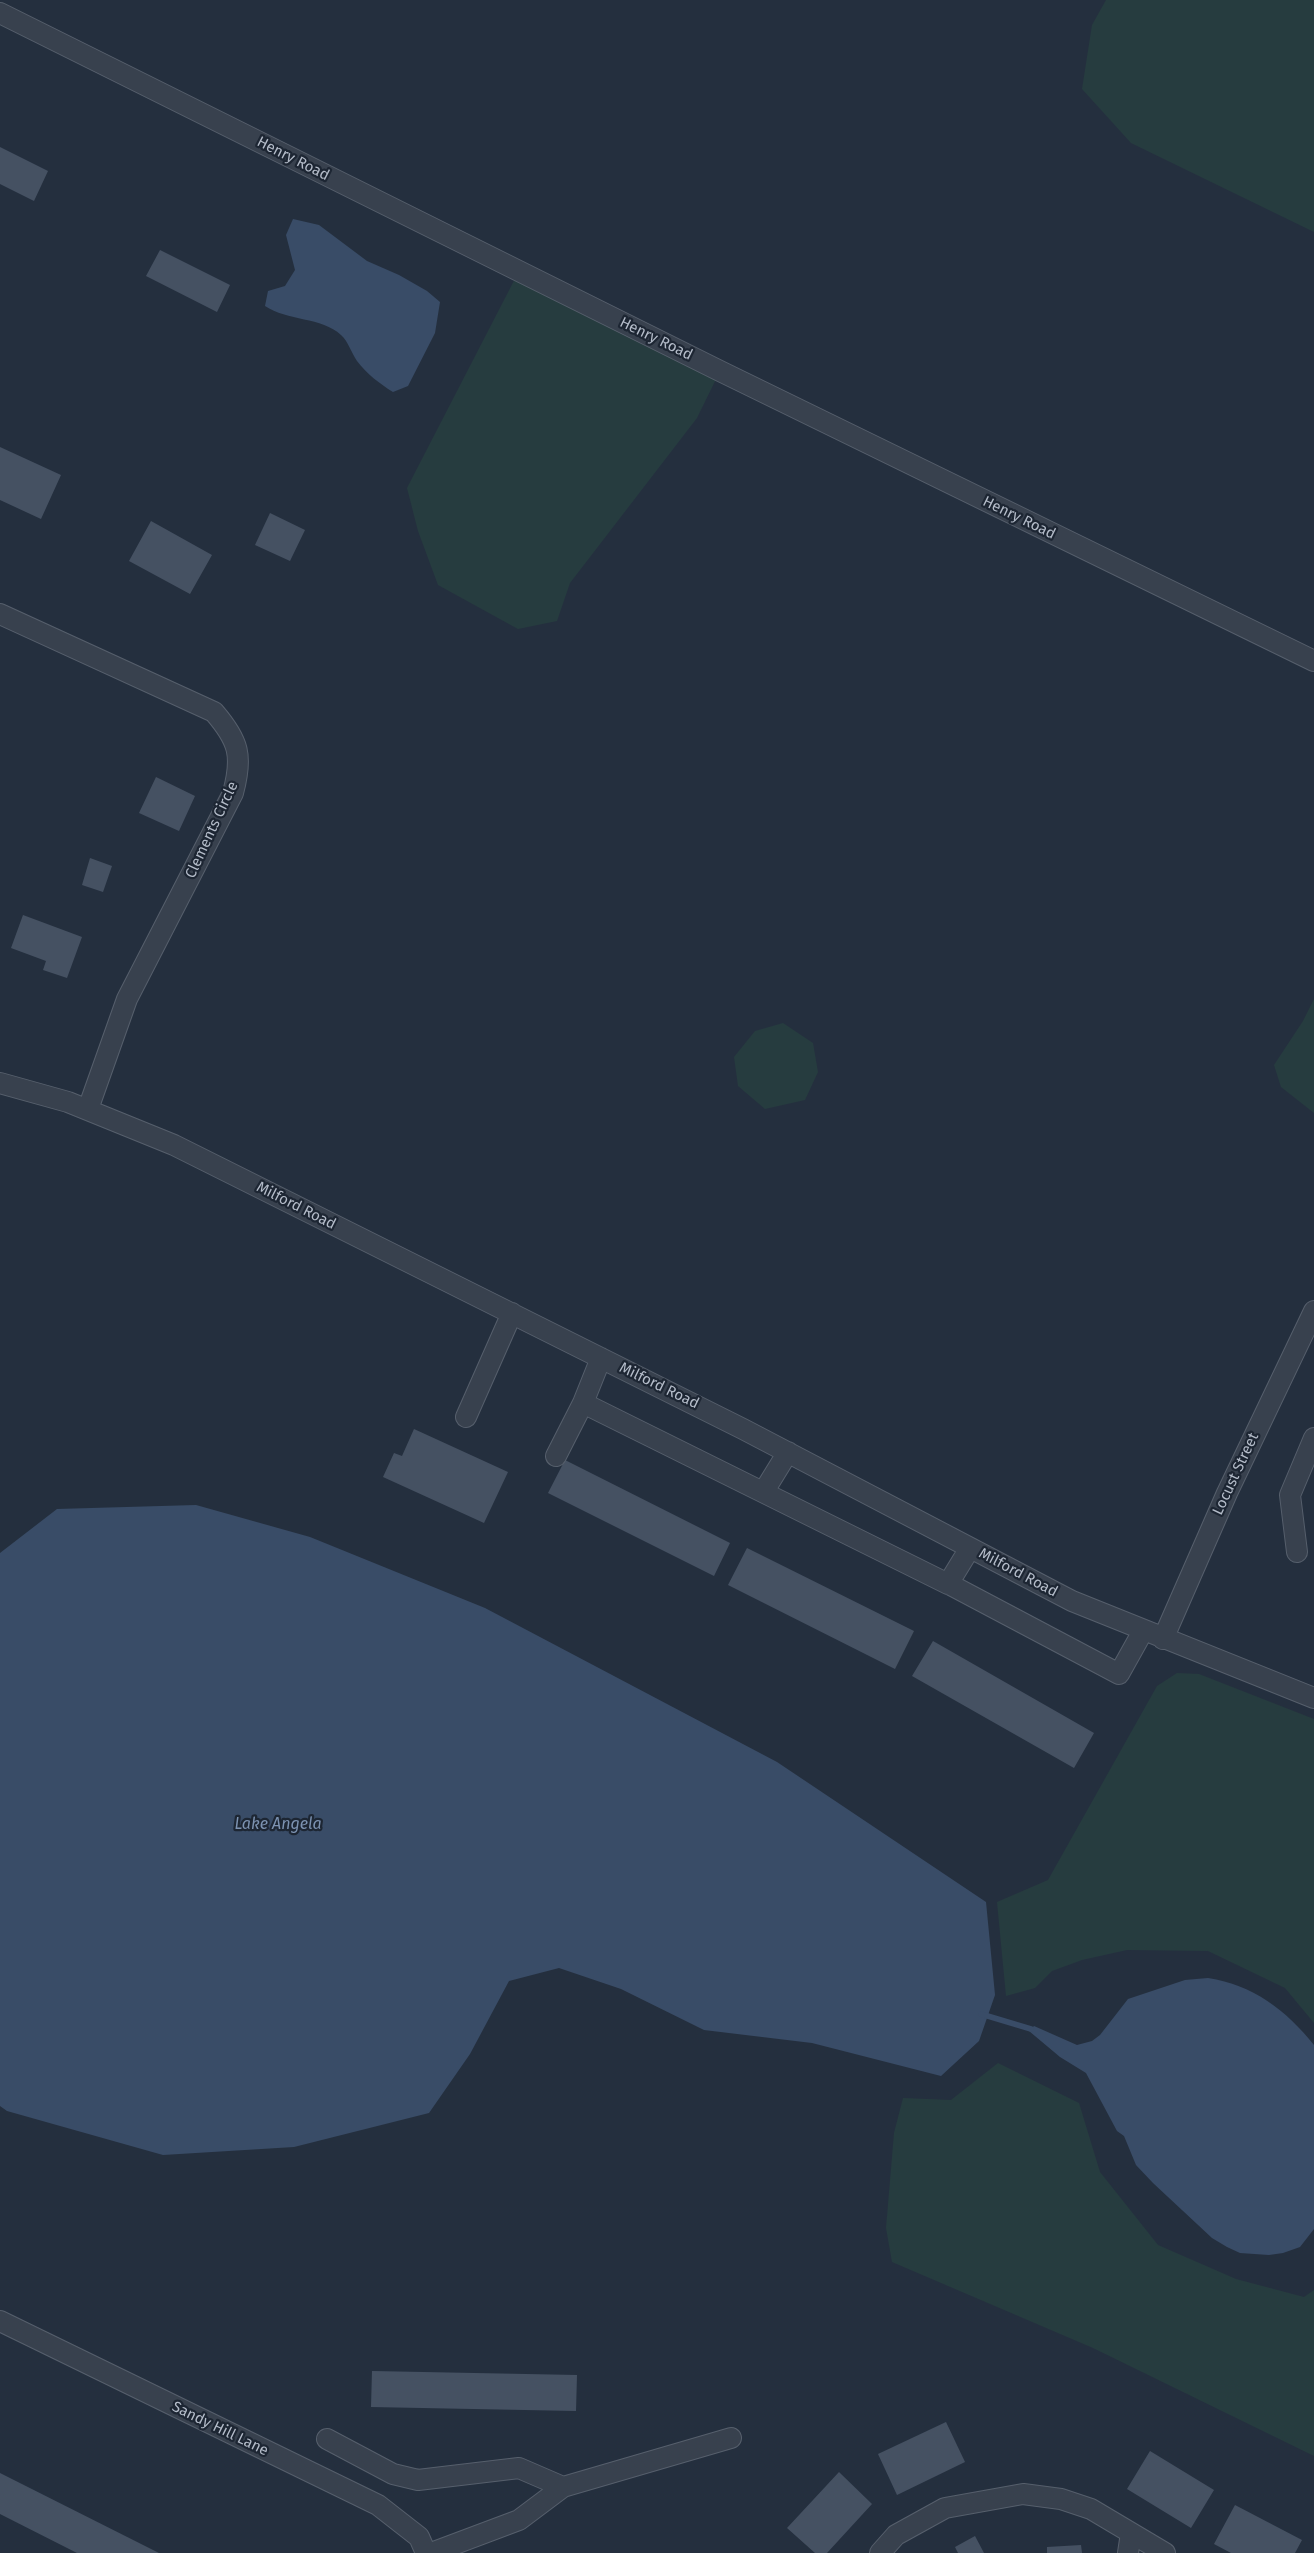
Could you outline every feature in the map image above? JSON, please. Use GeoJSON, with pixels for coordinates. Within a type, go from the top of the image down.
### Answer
{"type":"FeatureCollection","features":[{"type":"Feature","properties":{"kind":"street","name":"Henry Road"},"geometry":{"type":"LineString","coordinates":[[0,13],[720,371],[1314,661]]}},
{"type":"Feature","properties":{"kind":"street","name":"Clements Circle"},"geometry":{"type":"LineString","coordinates":[[0,614],[214,712],[235,740],[238,754],[238,772],[233,793],[127,1000],[88,1109]]}},
{"type":"Feature","properties":{"kind":"street","name":"Milford Road"},"geometry":{"type":"LineString","coordinates":[[0,1083],[88,1109],[174,1145],[788,1452],[1072,1601],[1314,1698]]}},
{"type":"Feature","properties":{"kind":"street","name":"Locust Street"},"geometry":{"type":"LineString","coordinates":[[1163,1639],[1227,1492],[1314,1311]]}},
{"type":"Feature","properties":{"kind":"street"},"geometry":{"type":"LineString","coordinates":[[466,1417],[512,1313]]}},
{"type":"Feature","properties":{"kind":"street"},"geometry":{"type":"LineString","coordinates":[[556,1456],[583,1403],[601,1358]]}},
{"type":"Feature","properties":{"kind":"street"},"geometry":{"type":"LineString","coordinates":[[583,1403],[947,1583],[1119,1674],[1143,1631]]}},
{"type":"Feature","properties":{"kind":"street"},"geometry":{"type":"LineString","coordinates":[[1297,1552],[1290,1495],[1314,1438]]}},
{"type":"Feature","properties":{"kind":"street"},"geometry":{"type":"LineString","coordinates":[[764,1491],[788,1452]]}},
{"type":"Feature","properties":{"kind":"street"},"geometry":{"type":"LineString","coordinates":[[947,1583],[970,1548]]}},
{"type":"Feature","properties":{"kind":"street","name":"Sandy Hill Lane"},"geometry":{"type":"LineString","coordinates":[[0,2321],[378,2505],[419,2537],[426,2553]]}},
{"type":"Feature","properties":{"kind":"street"},"geometry":{"type":"LineString","coordinates":[[431,2553],[519,2520],[563,2487],[731,2438]]}},
{"type":"Feature","properties":{"kind":"street"},"geometry":{"type":"LineString","coordinates":[[327,2439],[393,2474],[418,2480],[519,2468],[563,2487]]}},
{"type":"Feature","properties":{"kind":"street"},"geometry":{"type":"LineString","coordinates":[[880,2553],[896,2535],[945,2508],[1023,2494],[1061,2499],[1091,2509],[1165,2553]]}},
{"type":"Feature","properties":{"kind":"street"},"geometry":{"type":"LineString","coordinates":[[1128,2553],[1131,2533]]}},
{"type":"Feature","properties":{"kind":"green space"},"geometry":{"type":"Polygon","coordinates":[[[1106,0],[1314,0],[1314,232],[1131,143],[1082,89],[1092,25],[1106,0]]]}},
{"type":"Feature","properties":{"kind":"green space"},"geometry":{"type":"Polygon","coordinates":[[[519,271],[720,371],[697,418],[570,583],[557,621],[518,629],[438,585],[418,531],[407,488],[519,271]]]}},
{"type":"Feature","properties":{"kind":"green space"},"geometry":{"type":"Polygon","coordinates":[[[1314,999],[1314,1113],[1281,1087],[1274,1065],[1303,1021],[1314,999]]]}},
{"type":"Feature","properties":{"kind":"green space"},"geometry":{"type":"Polygon","coordinates":[[[783,1023],[813,1043],[818,1072],[805,1100],[765,1109],[738,1086],[734,1057],[755,1031],[783,1023]]]}},
{"type":"Feature","properties":{"kind":"green space"},"geometry":{"type":"Polygon","coordinates":[[[1177,1673],[1199,1674],[1314,1719],[1314,2023],[1285,1988],[1208,1951],[1127,1950],[1082,1960],[1052,1971],[1035,1988],[1006,1996],[997,1902],[1048,1880],[1157,1686],[1177,1673]]]}},
{"type":"Feature","properties":{"kind":"green space"},"geometry":{"type":"Polygon","coordinates":[[[998,2063],[1079,2103],[1100,2172],[1158,2245],[1236,2279],[1304,2297],[1314,2290],[1314,2456],[1093,2348],[892,2262],[886,2228],[894,2133],[903,2098],[951,2100],[998,2063]]]}},
{"type":"Feature","properties":{"kind":"water"},"geometry":{"type":"Polygon","coordinates":[[[293,219],[319,225],[367,261],[399,275],[427,291],[440,302],[435,333],[408,386],[393,392],[379,382],[361,366],[348,344],[333,329],[274,311],[265,306],[268,291],[285,286],[295,270],[286,235],[293,219]]]}},
{"type":"Feature","properties":{"kind":"water","name":"Lake Angela"},"geometry":{"type":"Polygon","coordinates":[[[196,1505],[310,1537],[485,1608],[777,1762],[986,1902],[995,1995],[979,2041],[941,2076],[812,2043],[704,2030],[621,1989],[559,1968],[509,1981],[470,2054],[429,2113],[294,2147],[163,2155],[7,2111],[0,2106],[0,1553],[57,1509],[196,1505]]]}},
{"type":"Feature","properties":{"kind":"water"},"geometry":{"type":"Polygon","coordinates":[[[1208,1978],[1240,1986],[1267,2001],[1292,2021],[1314,2045],[1314,2229],[1300,2247],[1283,2253],[1269,2255],[1240,2253],[1212,2238],[1136,2165],[1124,2136],[1117,2131],[1086,2073],[1060,2057],[1029,2031],[1034,2026],[1077,2045],[1092,2041],[1100,2035],[1128,1999],[1185,1980],[1208,1978]]]}},
{"type":"Feature","properties":{"kind":"building"},"geometry":{"type":"Polygon","coordinates":[[[0,147],[48,171],[34,201],[0,184],[0,147]]]}},
{"type":"Feature","properties":{"kind":"building"},"geometry":{"type":"Polygon","coordinates":[[[160,250],[230,285],[217,312],[146,276],[160,250]]]}},
{"type":"Feature","properties":{"kind":"building"},"geometry":{"type":"Polygon","coordinates":[[[0,447],[61,475],[41,519],[0,500],[0,447]]]}},
{"type":"Feature","properties":{"kind":"building"},"geometry":{"type":"Polygon","coordinates":[[[270,513],[305,530],[290,561],[255,545],[270,513]]]}},
{"type":"Feature","properties":{"kind":"building"},"geometry":{"type":"Polygon","coordinates":[[[151,521],[212,555],[190,594],[129,561],[151,521]]]}},
{"type":"Feature","properties":{"kind":"building"},"geometry":{"type":"Polygon","coordinates":[[[156,777],[195,796],[179,831],[139,813],[156,777]]]}},
{"type":"Feature","properties":{"kind":"building"},"geometry":{"type":"Polygon","coordinates":[[[90,858],[112,866],[103,892],[82,885],[90,858]]]}},
{"type":"Feature","properties":{"kind":"building"},"geometry":{"type":"Polygon","coordinates":[[[23,915],[82,937],[67,978],[43,970],[46,961],[11,948],[23,915]]]}},
{"type":"Feature","properties":{"kind":"building"},"geometry":{"type":"Polygon","coordinates":[[[414,1429],[508,1472],[484,1523],[383,1477],[394,1453],[402,1456],[414,1429]]]}},
{"type":"Feature","properties":{"kind":"building"},"geometry":{"type":"Polygon","coordinates":[[[565,1460],[730,1543],[714,1576],[548,1493],[565,1460]]]}},
{"type":"Feature","properties":{"kind":"building"},"geometry":{"type":"Polygon","coordinates":[[[747,1548],[914,1631],[895,1669],[728,1585],[747,1548]]]}},
{"type":"Feature","properties":{"kind":"building"},"geometry":{"type":"Polygon","coordinates":[[[933,1641],[1094,1733],[1074,1768],[912,1676],[933,1641]]]}},
{"type":"Feature","properties":{"kind":"building"},"geometry":{"type":"Polygon","coordinates":[[[372,2371],[577,2375],[576,2411],[371,2407],[372,2371]]]}},
{"type":"Feature","properties":{"kind":"building"},"geometry":{"type":"Polygon","coordinates":[[[946,2422],[965,2462],[897,2495],[878,2454],[946,2422]]]}},
{"type":"Feature","properties":{"kind":"building"},"geometry":{"type":"Polygon","coordinates":[[[1150,2451],[1214,2490],[1191,2528],[1127,2489],[1150,2451]]]}},
{"type":"Feature","properties":{"kind":"building"},"geometry":{"type":"Polygon","coordinates":[[[839,2472],[872,2504],[827,2553],[815,2553],[787,2528],[839,2472]]]}},
{"type":"Feature","properties":{"kind":"building"},"geometry":{"type":"Polygon","coordinates":[[[0,2473],[159,2553],[77,2553],[0,2514],[0,2473]]]}},
{"type":"Feature","properties":{"kind":"building"},"geometry":{"type":"Polygon","coordinates":[[[1235,2505],[1302,2540],[1295,2553],[1231,2553],[1214,2544],[1235,2505]]]}},
{"type":"Feature","properties":{"kind":"building"},"geometry":{"type":"Polygon","coordinates":[[[975,2536],[984,2553],[958,2553],[955,2547],[975,2536]]]}},
{"type":"Feature","properties":{"kind":"building"},"geometry":{"type":"Polygon","coordinates":[[[1081,2545],[1082,2553],[1047,2553],[1047,2547],[1081,2545]]]}},
{"type":"Feature","properties":{"kind":"waterway"},"geometry":{"type":"LineString","coordinates":[[981,2014],[1031,2029]]}}]}
